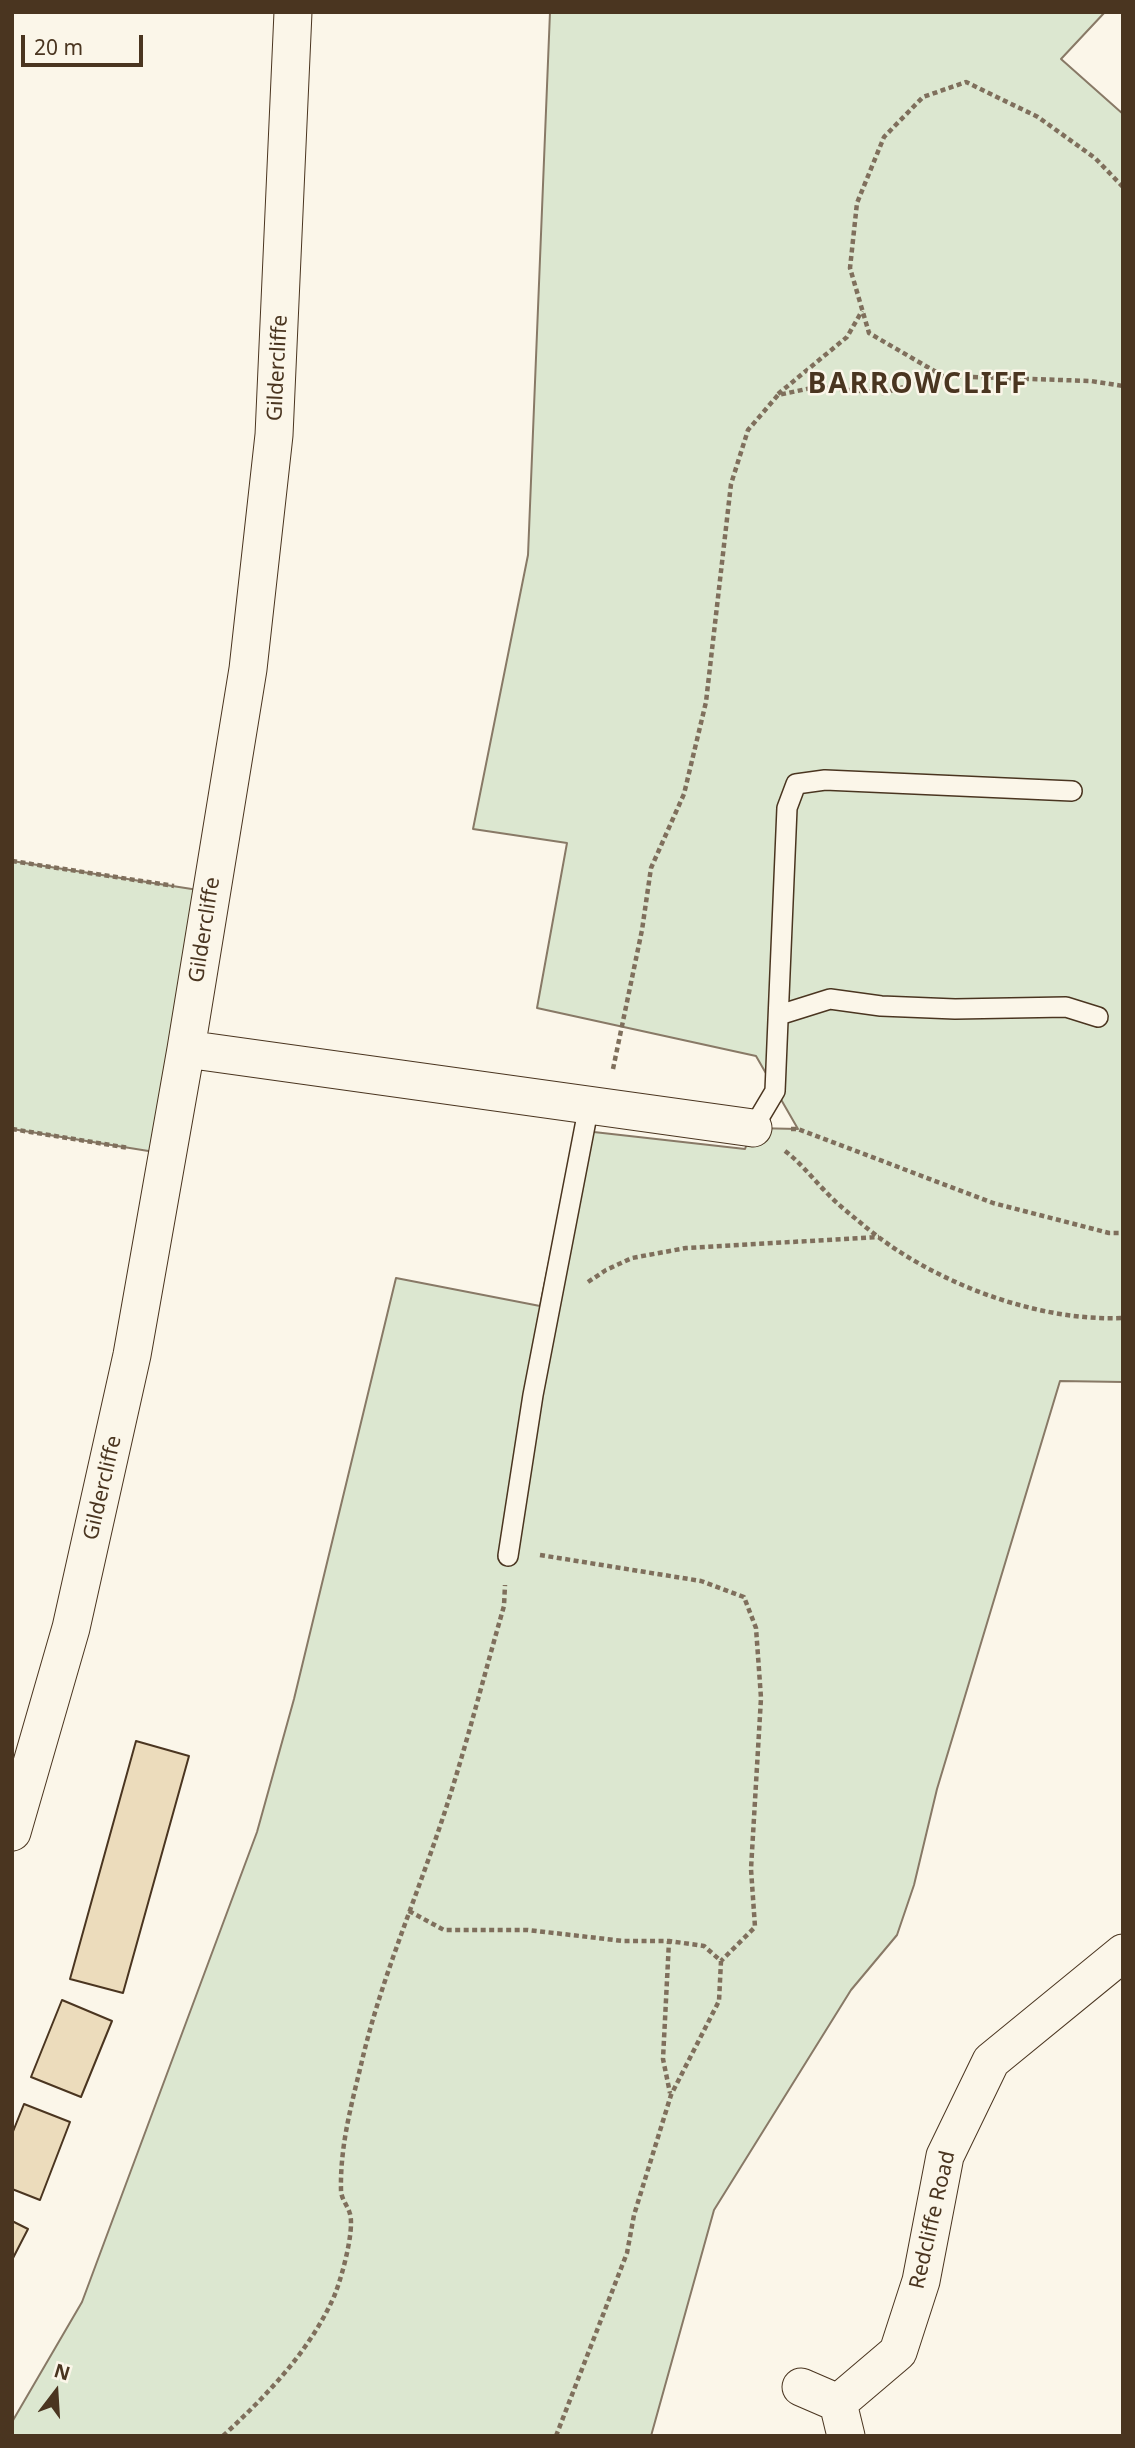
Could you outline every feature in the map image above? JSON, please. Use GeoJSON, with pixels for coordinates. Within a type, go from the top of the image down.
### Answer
{"type":"FeatureCollection","features":[{"type":"Feature","properties":{"kind":"street","name":"Gildercliffe"},"geometry":{"type":"LineString","coordinates":[[12,1832],[71,1628],[132,1355],[186,1049],[248,669],[274,435],[293,12]]}},
{"type":"Feature","properties":{"kind":"street"},"geometry":{"type":"LineString","coordinates":[[186,1049],[753,1128]]}},
{"type":"Feature","properties":{"kind":"street","name":"Redcliffe Road"},"geometry":{"type":"LineString","coordinates":[[802,2387],[842,2420],[898,2352],[921,2281],[945,2156],[991,2060],[1123,1953]]}},
{"type":"Feature","properties":{"kind":"lane"},"geometry":{"type":"LineString","coordinates":[[753,1128],[775,1091],[787,808],[796,784],[825,780],[1072,791]]}},
{"type":"Feature","properties":{"kind":"lane"},"geometry":{"type":"LineString","coordinates":[[779,1015],[830,999],[881,1006],[955,1009],[1066,1007],[1098,1017]]}},
{"type":"Feature","properties":{"kind":"lane"},"geometry":{"type":"LineString","coordinates":[[509,1553],[533,1395],[597,1106]]}},
{"type":"Feature","properties":{"kind":"path"},"geometry":{"type":"LineString","coordinates":[[943,376],[869,332],[850,268],[857,203],[884,137],[923,97],[966,82],[1038,117],[1095,158],[1123,187]]}},
{"type":"Feature","properties":{"kind":"path"},"geometry":{"type":"LineString","coordinates":[[597,1106],[642,930],[652,868],[684,794],[706,702],[731,484],[748,430],[778,395],[847,337],[862,311]]}},
{"type":"Feature","properties":{"kind":"path"},"geometry":{"type":"LineString","coordinates":[[778,395],[816,387],[883,393],[943,376],[1091,380],[1123,386]]}},
{"type":"Feature","properties":{"kind":"path"},"geometry":{"type":"LineString","coordinates":[[12,861],[211,892]]}},
{"type":"Feature","properties":{"kind":"path"},"geometry":{"type":"LineString","coordinates":[[753,1128],[798,1129],[993,1203],[1108,1233],[1123,1233]]}},
{"type":"Feature","properties":{"kind":"path"},"geometry":{"type":"LineString","coordinates":[[753,1128],[795,1159],[828,1194],[865,1227],[917,1261],[957,1282],[1004,1301],[1056,1315],[1123,1318]]}},
{"type":"Feature","properties":{"kind":"path"},"geometry":{"type":"LineString","coordinates":[[12,1129],[167,1154]]}},
{"type":"Feature","properties":{"kind":"path"},"geometry":{"type":"LineString","coordinates":[[549,1315],[576,1290],[606,1270],[632,1258],[686,1248],[880,1237]]}},
{"type":"Feature","properties":{"kind":"path"},"geometry":{"type":"LineString","coordinates":[[223,2436],[266,2395],[306,2345],[333,2300],[347,2254],[351,2216],[341,2193],[343,2146],[361,2062],[397,1941],[437,1835],[475,1709],[503,1606],[509,1553],[701,1581],[744,1597],[756,1628],[761,1698],[751,1869],[756,1908],[755,1927],[721,1961],[719,2001],[671,2095],[634,2215],[627,2253],[556,2436]]}},
{"type":"Feature","properties":{"kind":"path"},"geometry":{"type":"LineString","coordinates":[[409,1911],[443,1930],[528,1930],[622,1941],[669,1941],[704,1946],[721,1961]]}},
{"type":"Feature","properties":{"kind":"path"},"geometry":{"type":"LineString","coordinates":[[669,1941],[663,2059],[671,2095]]}},
{"type":"Feature","properties":{"kind":"green space"},"geometry":{"type":"Polygon","coordinates":[[[550,12],[1105,12],[1061,59],[1123,114],[1123,1382],[1060,1381],[937,1789],[914,1885],[897,1935],[851,1990],[714,2210],[651,2436],[12,2436],[12,2422],[82,2302],[257,1832],[294,1699],[396,1278],[540,1306],[576,1130],[745,1149],[753,1128],[798,1129],[756,1056],[537,1008],[567,843],[473,829],[528,555],[550,12]]]}},
{"type":"Feature","properties":{"kind":"green space"},"geometry":{"type":"Polygon","coordinates":[[[12,861],[211,892],[167,1154],[12,1129],[12,861]]]}},
{"type":"Feature","properties":{"kind":"building"},"geometry":{"type":"Polygon","coordinates":[[[136,1741],[189,1756],[123,1993],[70,1979],[136,1741]]]}},
{"type":"Feature","properties":{"kind":"building"},"geometry":{"type":"Polygon","coordinates":[[[62,2000],[112,2021],[81,2097],[31,2077],[62,2000]]]}},
{"type":"Feature","properties":{"kind":"building"},"geometry":{"type":"Polygon","coordinates":[[[24,2104],[70,2122],[40,2200],[12,2189],[12,2134],[24,2104]]]}},
{"type":"Feature","properties":{"kind":"building"},"geometry":{"type":"Polygon","coordinates":[[[12,2221],[28,2229],[12,2260],[12,2221]]]}},
{"type":"Feature","properties":{"kind":"district","name":"BARROWCLIFF"},"geometry":{"type":"Point","coordinates":[918,385]}}]}
